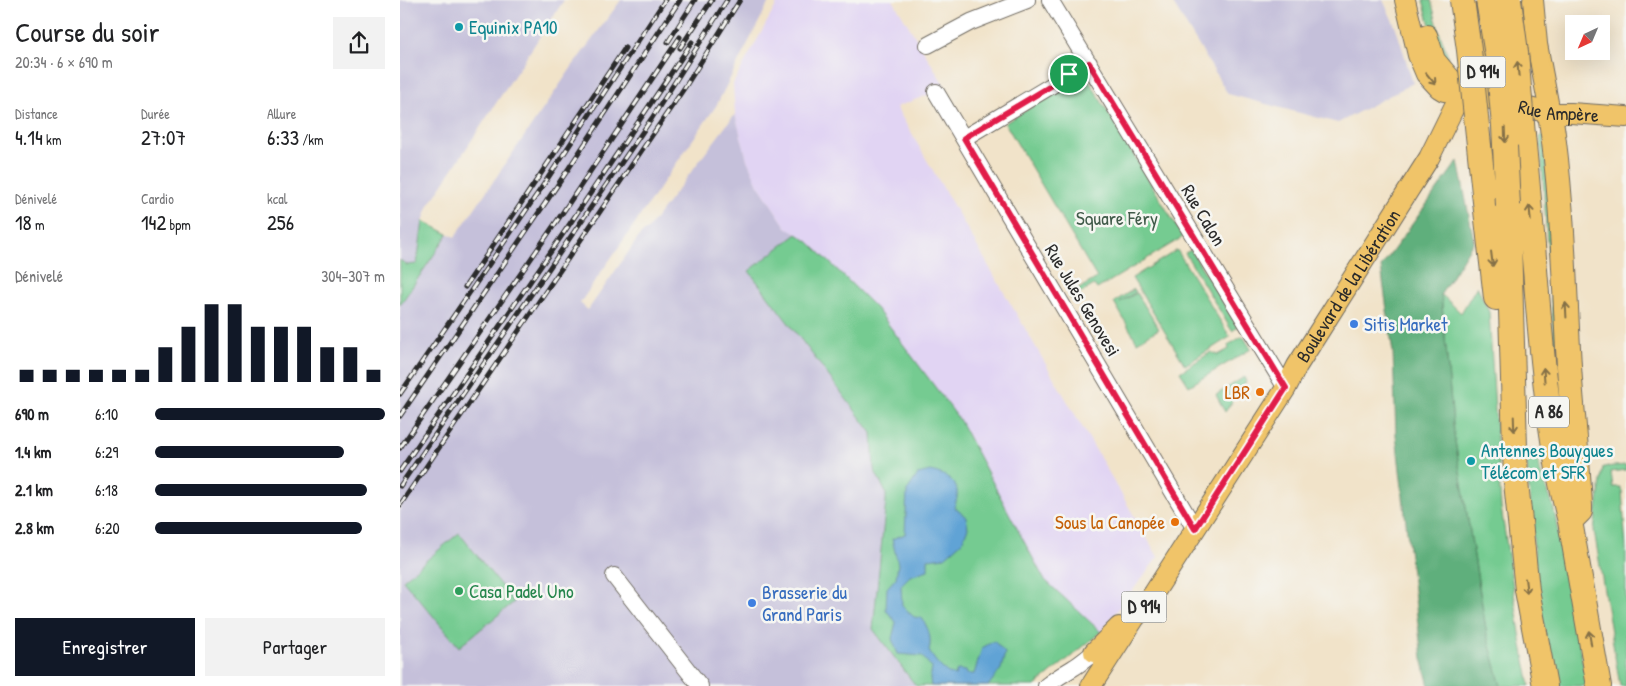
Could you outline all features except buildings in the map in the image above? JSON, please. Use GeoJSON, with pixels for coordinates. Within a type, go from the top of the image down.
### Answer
{"type":"FeatureCollection","features":[{"type":"Feature","properties":{"kind":"highway"},"geometry":{"type":"LineString","coordinates":[[1462,0],[1470,50],[1500,340],[1513,375]]}},
{"type":"Feature","properties":{"kind":"highway","name":"A 86"},"geometry":{"type":"LineString","coordinates":[[1488,0],[1498,61],[1504,126],[1516,482],[1526,590],[1544,686]]}},
{"type":"Feature","properties":{"kind":"highway","name":"A 86"},"geometry":{"type":"LineString","coordinates":[[1508,0],[1516,52],[1546,390],[1563,498],[1570,522],[1598,686]]}},
{"type":"Feature","properties":{"kind":"highway"},"geometry":{"type":"LineString","coordinates":[[1550,113],[1558,163],[1572,411],[1580,496],[1580,511],[1570,522]]}},
{"type":"Feature","properties":{"kind":"main road","name":"Rue Ampère"},"geometry":{"type":"LineString","coordinates":[[1405,0],[1418,55],[1426,74],[1444,91],[1467,94],[1550,113],[1626,116]]}},
{"type":"Feature","properties":{"kind":"main road"},"geometry":{"type":"LineString","coordinates":[[1417,0],[1435,60],[1467,94]]}},
{"type":"Feature","properties":{"kind":"main road","name":"Boulevard de la Libération"},"geometry":{"type":"LineString","coordinates":[[1091,686],[1139,612],[1148,602],[1286,388],[1297,366],[1351,290],[1432,169],[1508,0]]}},
{"type":"Feature","properties":{"kind":"main road","name":"Boulevard de la Libération"},"geometry":{"type":"LineString","coordinates":[[1467,94],[1521,0]]}},
{"type":"Feature","properties":{"kind":"main road"},"geometry":{"type":"LineString","coordinates":[[1533,0],[1537,44],[1550,113]]}},
{"type":"Feature","properties":{"kind":"main road","name":"Boulevard de la Libération"},"geometry":{"type":"LineString","coordinates":[[1104,686],[1351,290]]}},
{"type":"Feature","properties":{"kind":"main road"},"geometry":{"type":"LineString","coordinates":[[1094,652],[1130,616],[1149,592],[1177,549],[1191,535]]}},
{"type":"Feature","properties":{"kind":"main road"},"geometry":{"type":"LineString","coordinates":[[1098,686],[1121,650],[1118,644]]}},
{"type":"Feature","properties":{"kind":"street"},"geometry":{"type":"LineString","coordinates":[[928,45],[972,22],[1027,0]]}},
{"type":"Feature","properties":{"kind":"street","name":"Rue Calon"},"geometry":{"type":"LineString","coordinates":[[1050,0],[1286,388]]}},
{"type":"Feature","properties":{"kind":"street"},"geometry":{"type":"LineString","coordinates":[[964,138],[1089,63]]}},
{"type":"Feature","properties":{"kind":"street","name":"Rue Jules Genovesi"},"geometry":{"type":"LineString","coordinates":[[936,92],[1191,535]]}},
{"type":"Feature","properties":{"kind":"street"},"geometry":{"type":"LineString","coordinates":[[614,576],[700,686]]}},
{"type":"Feature","properties":{"kind":"street"},"geometry":{"type":"LineString","coordinates":[[1046,686],[1094,652],[1107,646],[1118,644]]}},
{"type":"Feature","properties":{"kind":"street"},"geometry":{"type":"LineString","coordinates":[[1065,686],[1073,668]]}},
{"type":"Feature","properties":{"kind":"shaded area"},"geometry":{"type":"Polygon","coordinates":[[[400,0],[564,0],[429,205],[423,221],[417,264],[411,265],[407,265],[400,260],[400,0]]]}},
{"type":"Feature","properties":{"kind":"shaded area"},"geometry":{"type":"Polygon","coordinates":[[[621,0],[770,0],[716,106],[580,303],[588,310],[641,234],[647,230],[735,114],[747,160],[758,185],[786,227],[809,242],[876,308],[959,419],[1044,579],[1101,632],[1035,686],[400,686],[400,305],[448,234],[455,237],[574,64],[621,0]]]}},
{"type":"Feature","properties":{"kind":"shaded area"},"geometry":{"type":"Polygon","coordinates":[[[779,0],[893,0],[946,88],[896,107],[1158,557],[1101,632],[1044,579],[959,419],[876,308],[809,242],[786,227],[758,185],[747,160],[735,114],[733,84],[779,0]]]}},
{"type":"Feature","properties":{"kind":"shaded area"},"geometry":{"type":"Polygon","coordinates":[[[1171,0],[1383,0],[1396,28],[1413,83],[1338,123],[1228,94],[1171,0]]]}},
{"type":"Feature","properties":{"kind":"green space"},"geometry":{"type":"Polygon","coordinates":[[[1423,0],[1431,0],[1448,56],[1445,62],[1437,51],[1423,0]]]}},
{"type":"Feature","properties":{"kind":"green space","name":"Square Féry"},"geometry":{"type":"Polygon","coordinates":[[[1078,79],[1088,79],[1183,237],[1097,289],[1094,285],[1071,299],[1069,295],[1097,278],[1005,123],[1078,79]]]}},
{"type":"Feature","properties":{"kind":"green space"},"geometry":{"type":"Polygon","coordinates":[[[1544,135],[1562,372],[1556,372],[1540,136],[1544,135]]]}},
{"type":"Feature","properties":{"kind":"green space"},"geometry":{"type":"Polygon","coordinates":[[[1458,161],[1474,241],[1441,294],[1454,435],[1487,635],[1501,686],[1429,686],[1422,658],[1408,540],[1396,435],[1393,353],[1381,267],[1458,161]]]}},
{"type":"Feature","properties":{"kind":"green space"},"geometry":{"type":"Polygon","coordinates":[[[423,221],[448,234],[400,305],[400,260],[407,265],[417,264],[423,221]]]}},
{"type":"Feature","properties":{"kind":"green space"},"geometry":{"type":"Polygon","coordinates":[[[797,234],[809,242],[876,308],[959,419],[1044,579],[1101,632],[1035,686],[916,686],[873,629],[886,493],[874,469],[872,433],[749,271],[797,234]]]}},
{"type":"Feature","properties":{"kind":"green space"},"geometry":{"type":"Polygon","coordinates":[[[1177,250],[1230,337],[1185,365],[1132,278],[1177,250]]]}},
{"type":"Feature","properties":{"kind":"green space"},"geometry":{"type":"Polygon","coordinates":[[[1191,250],[1238,327],[1232,331],[1185,253],[1191,250]]]}},
{"type":"Feature","properties":{"kind":"green space"},"geometry":{"type":"Polygon","coordinates":[[[1477,286],[1489,312],[1501,507],[1521,640],[1530,686],[1501,686],[1487,635],[1454,435],[1441,294],[1461,313],[1477,286]]]}},
{"type":"Feature","properties":{"kind":"green space"},"geometry":{"type":"Polygon","coordinates":[[[1134,289],[1136,292],[1120,302],[1137,293],[1159,329],[1137,342],[1114,302],[1134,289]]]}},
{"type":"Feature","properties":{"kind":"green space"},"geometry":{"type":"Polygon","coordinates":[[[1243,336],[1251,349],[1189,386],[1180,372],[1211,352],[1218,355],[1229,349],[1228,345],[1243,336]]]}},
{"type":"Feature","properties":{"kind":"green space"},"geometry":{"type":"Polygon","coordinates":[[[1244,377],[1246,382],[1225,412],[1216,395],[1244,377]]]}},
{"type":"Feature","properties":{"kind":"green space"},"geometry":{"type":"Polygon","coordinates":[[[1537,450],[1540,471],[1553,505],[1587,686],[1554,686],[1537,588],[1526,451],[1537,450]]]}},
{"type":"Feature","properties":{"kind":"green space"},"geometry":{"type":"Polygon","coordinates":[[[1626,465],[1626,470],[1611,472],[1613,487],[1620,487],[1622,491],[1626,549],[1626,686],[1620,686],[1594,530],[1603,467],[1626,465]]]}},
{"type":"Feature","properties":{"kind":"green space","name":"Casa Padel Uno"},"geometry":{"type":"Polygon","coordinates":[[[459,533],[514,602],[459,647],[403,580],[459,533]]]}},
{"type":"Feature","properties":{"kind":"water"},"geometry":{"type":"Polygon","coordinates":[[[930,471],[944,475],[953,482],[957,493],[954,507],[966,517],[968,528],[962,542],[945,557],[928,559],[928,570],[910,576],[901,585],[902,606],[914,617],[922,618],[929,634],[929,651],[943,669],[955,676],[957,670],[966,671],[967,674],[974,674],[982,648],[994,641],[1005,653],[1001,669],[988,686],[931,686],[932,668],[922,656],[898,654],[892,639],[896,622],[886,610],[887,588],[896,578],[898,564],[892,539],[905,534],[907,491],[918,474],[930,471]]]}},
{"type":"Feature","properties":{"kind":"railway"},"geometry":{"type":"LineString","coordinates":[[400,394],[540,190],[665,0]]}},
{"type":"Feature","properties":{"kind":"railway"},"geometry":{"type":"LineString","coordinates":[[400,416],[561,180],[680,0]]}},
{"type":"Feature","properties":{"kind":"railway"},"geometry":{"type":"LineString","coordinates":[[668,42],[695,0]]}},
{"type":"Feature","properties":{"kind":"railway"},"geometry":{"type":"LineString","coordinates":[[680,48],[712,0]]}},
{"type":"Feature","properties":{"kind":"railway"},"geometry":{"type":"LineString","coordinates":[[400,486],[652,118],[727,0]]}},
{"type":"Feature","properties":{"kind":"railway"},"geometry":{"type":"LineString","coordinates":[[400,505],[687,84],[740,0]]}},
{"type":"Feature","properties":{"kind":"railway"},"geometry":{"type":"LineString","coordinates":[[400,448],[557,221],[680,37]]}},
{"type":"Feature","properties":{"kind":"railway"},"geometry":{"type":"LineString","coordinates":[[400,471],[692,42]]}},
{"type":"Feature","properties":{"kind":"railway"},"geometry":{"type":"LineString","coordinates":[[465,287],[625,48]]}},
{"type":"Feature","properties":{"kind":"place","name":"Equinix PA10"},"geometry":{"type":"Point","coordinates":[459,27]}},
{"type":"Feature","properties":{"kind":"place","name":"Sitis Market"},"geometry":{"type":"Point","coordinates":[1354,324]}},
{"type":"Feature","properties":{"kind":"place","name":"LBR"},"geometry":{"type":"Point","coordinates":[1260,392]}},
{"type":"Feature","properties":{"kind":"place","name":"Antennes Bouygues Télécom et SFR"},"geometry":{"type":"Point","coordinates":[1471,461]}},
{"type":"Feature","properties":{"kind":"place","name":"Sous la Canopée"},"geometry":{"type":"Point","coordinates":[1175,522]}},
{"type":"Feature","properties":{"kind":"place","name":"Casa Padel Uno"},"geometry":{"type":"Point","coordinates":[459,591]}},
{"type":"Feature","properties":{"kind":"place","name":"Brasserie du Grand Paris"},"geometry":{"type":"Point","coordinates":[752,603]}},
{"type":"Feature","properties":{"kind":"route"},"geometry":{"type":"LineString","coordinates":[[1089,63],[1286,388],[1195,529],[964,138],[1069,74],[1089,63]]}}]}
